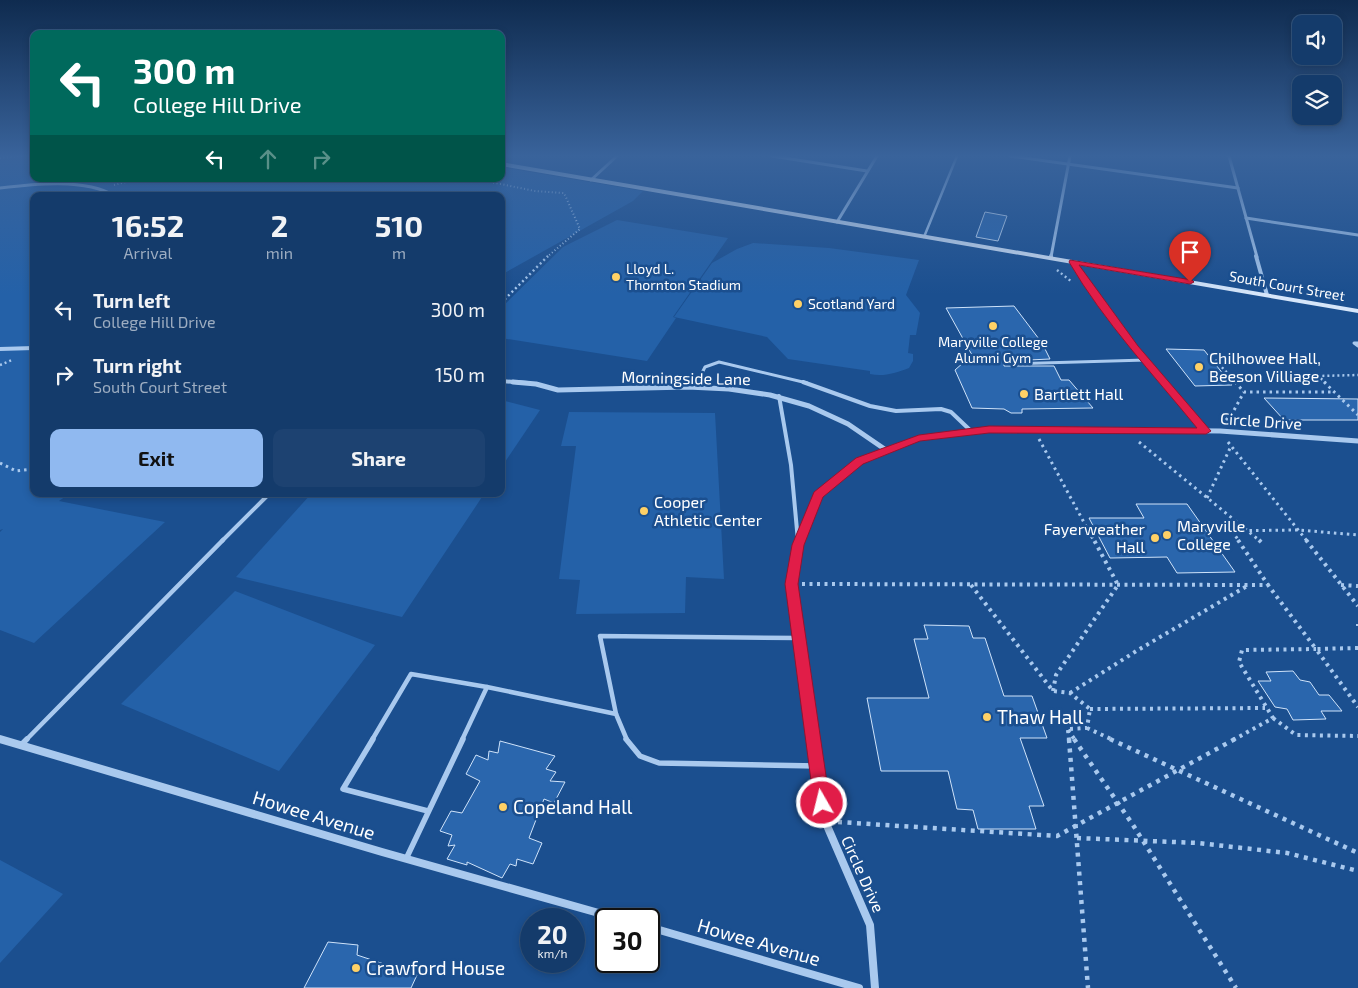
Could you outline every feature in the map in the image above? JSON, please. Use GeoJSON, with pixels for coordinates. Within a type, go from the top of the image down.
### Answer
{"type":"FeatureCollection","features":[{"type":"Feature","properties":{"kind":"street","name":"South Court Street"},"geometry":{"type":"LineString","coordinates":[[720,202],[1358,311]]}},
{"type":"Feature","properties":{"kind":"street"},"geometry":{"type":"LineString","coordinates":[[837,222],[849,202]]}},
{"type":"Feature","properties":{"kind":"street"},"geometry":{"type":"LineString","coordinates":[[1051,258],[1061,202]]}},
{"type":"Feature","properties":{"kind":"street"},"geometry":{"type":"LineString","coordinates":[[1242,202],[1267,295]]}},
{"type":"Feature","properties":{"kind":"street"},"geometry":{"type":"LineString","coordinates":[[1246,218],[1358,235]]}},
{"type":"Feature","properties":{"kind":"street"},"geometry":{"type":"LineString","coordinates":[[1073,262],[1083,278],[1146,360],[1206,431]]}},
{"type":"Feature","properties":{"kind":"street"},"geometry":{"type":"LineString","coordinates":[[0,349],[30,348]]}},
{"type":"Feature","properties":{"kind":"street","name":"Morningside Lane"},"geometry":{"type":"LineString","coordinates":[[505,381],[536,384],[558,390],[729,388],[779,396],[813,407],[856,427],[886,450]]}},
{"type":"Feature","properties":{"kind":"street","name":"Circle Drive"},"geometry":{"type":"LineString","coordinates":[[875,988],[870,925],[824,821],[791,584],[798,545],[818,495],[859,461],[919,438],[971,431],[1220,431],[1358,441]]}},
{"type":"Feature","properties":{"kind":"street","name":"Howee Avenue"},"geometry":{"type":"LineString","coordinates":[[0,739],[406,859],[595,912]]}},
{"type":"Feature","properties":{"kind":"street","name":"Howee Avenue"},"geometry":{"type":"LineString","coordinates":[[660,930],[859,988]]}},
{"type":"Feature","properties":{"kind":"lane"},"geometry":{"type":"LineString","coordinates":[[924,237],[938,202]]}},
{"type":"Feature","properties":{"kind":"lane"},"geometry":{"type":"LineString","coordinates":[[1007,364],[1146,360]]}},
{"type":"Feature","properties":{"kind":"lane"},"geometry":{"type":"LineString","coordinates":[[703,388],[701,372],[703,368],[709,363],[719,362],[803,382],[870,406],[896,411],[941,409],[951,412],[971,431]]}},
{"type":"Feature","properties":{"kind":"lane"},"geometry":{"type":"LineString","coordinates":[[779,396],[780,412],[789,453],[794,490],[798,545]]}},
{"type":"Feature","properties":{"kind":"lane"},"geometry":{"type":"LineString","coordinates":[[21,745],[266,497]]}},
{"type":"Feature","properties":{"kind":"lane"},"geometry":{"type":"LineString","coordinates":[[799,638],[600,636],[616,714],[626,738],[640,756],[659,763],[817,766]]}},
{"type":"Feature","properties":{"kind":"lane"},"geometry":{"type":"LineString","coordinates":[[428,811],[343,789],[411,674],[486,687],[616,714]]}},
{"type":"Feature","properties":{"kind":"lane"},"geometry":{"type":"LineString","coordinates":[[406,859],[486,687]]}},
{"type":"Feature","properties":{"kind":"path"},"geometry":{"type":"LineString","coordinates":[[505,299],[554,250],[580,229],[568,202]]}},
{"type":"Feature","properties":{"kind":"path"},"geometry":{"type":"LineString","coordinates":[[1038,256],[1039,262],[1057,270],[1076,285]]}},
{"type":"Feature","properties":{"kind":"path"},"geometry":{"type":"LineString","coordinates":[[1212,356],[1244,392],[1335,392]]}},
{"type":"Feature","properties":{"kind":"path"},"geometry":{"type":"LineString","coordinates":[[1358,375],[1318,376],[1358,415]]}},
{"type":"Feature","properties":{"kind":"path"},"geometry":{"type":"LineString","coordinates":[[1232,412],[1244,392]]}},
{"type":"Feature","properties":{"kind":"path"},"geometry":{"type":"LineString","coordinates":[[1034,430],[1118,585]]}},
{"type":"Feature","properties":{"kind":"path"},"geometry":{"type":"LineString","coordinates":[[1125,430],[1262,543]]}},
{"type":"Feature","properties":{"kind":"path"},"geometry":{"type":"LineString","coordinates":[[1220,431],[1358,606]]}},
{"type":"Feature","properties":{"kind":"path"},"geometry":{"type":"LineString","coordinates":[[1207,498],[1231,446]]}},
{"type":"Feature","properties":{"kind":"path"},"geometry":{"type":"LineString","coordinates":[[0,463],[16,471],[30,469]]}},
{"type":"Feature","properties":{"kind":"path"},"geometry":{"type":"LineString","coordinates":[[1217,531],[1298,530],[1358,536]]}},
{"type":"Feature","properties":{"kind":"path"},"geometry":{"type":"LineString","coordinates":[[1232,531],[1268,585],[1358,707]]}},
{"type":"Feature","properties":{"kind":"path"},"geometry":{"type":"LineString","coordinates":[[791,584],[1268,585]]}},
{"type":"Feature","properties":{"kind":"path"},"geometry":{"type":"LineString","coordinates":[[971,585],[1053,691],[1070,692],[1090,708],[1266,708]]}},
{"type":"Feature","properties":{"kind":"path"},"geometry":{"type":"LineString","coordinates":[[1053,691],[1056,675],[1118,585]]}},
{"type":"Feature","properties":{"kind":"path"},"geometry":{"type":"LineString","coordinates":[[1070,692],[1113,664],[1218,606],[1248,585]]}},
{"type":"Feature","properties":{"kind":"path"},"geometry":{"type":"LineString","coordinates":[[1341,586],[1358,586]]}},
{"type":"Feature","properties":{"kind":"path"},"geometry":{"type":"LineString","coordinates":[[1358,648],[1242,650],[1239,662],[1273,718],[1296,734],[1358,736]]}},
{"type":"Feature","properties":{"kind":"path"},"geometry":{"type":"LineString","coordinates":[[1086,728],[1090,708]]}},
{"type":"Feature","properties":{"kind":"path"},"geometry":{"type":"LineString","coordinates":[[824,821],[1057,836],[1273,718]]}},
{"type":"Feature","properties":{"kind":"path"},"geometry":{"type":"LineString","coordinates":[[1068,730],[1086,728],[1358,853]]}},
{"type":"Feature","properties":{"kind":"path"},"geometry":{"type":"LineString","coordinates":[[1068,730],[1120,802],[1236,988]]}},
{"type":"Feature","properties":{"kind":"path"},"geometry":{"type":"LineString","coordinates":[[1068,730],[1088,988]]}},
{"type":"Feature","properties":{"kind":"path"},"geometry":{"type":"LineString","coordinates":[[1077,838],[1198,843],[1287,853],[1358,871]]}},
{"type":"Feature","properties":{"kind":"shaded area"},"geometry":{"type":"Polygon","coordinates":[[[0,202],[30,202],[30,497],[65,497],[59,501],[165,522],[34,643],[0,630],[0,532],[3,529],[0,530],[0,202]]]}},
{"type":"Feature","properties":{"kind":"shaded area"},"geometry":{"type":"Polygon","coordinates":[[[505,202],[631,202],[505,273],[505,202]]]}},
{"type":"Feature","properties":{"kind":"shaded area","name":"Lloyd L. Thornton Stadium"},"geometry":{"type":"Polygon","coordinates":[[[617,220],[728,238],[673,317],[676,318],[647,361],[505,339],[505,304],[563,247],[617,220]]]}},
{"type":"Feature","properties":{"kind":"shaded area","name":"Scotland Yard"},"geometry":{"type":"Polygon","coordinates":[[[753,243],[829,248],[919,260],[906,295],[920,313],[916,335],[910,335],[908,353],[913,354],[913,361],[909,368],[890,374],[875,375],[870,374],[870,371],[788,359],[767,337],[674,317],[712,263],[737,249],[753,243]]]}},
{"type":"Feature","properties":{"kind":"shaded area"},"geometry":{"type":"Polygon","coordinates":[[[505,401],[540,410],[505,462],[505,401]]]}},
{"type":"Feature","properties":{"kind":"shaded area","name":"Cooper Athletic Center"},"geometry":{"type":"Polygon","coordinates":[[[569,412],[715,413],[724,579],[686,577],[685,613],[576,614],[580,580],[559,579],[576,446],[561,446],[569,412]]]}},
{"type":"Feature","properties":{"kind":"shaded area"},"geometry":{"type":"Polygon","coordinates":[[[308,497],[482,497],[402,617],[236,577],[308,497]]]}},
{"type":"Feature","properties":{"kind":"shaded area"},"geometry":{"type":"Polygon","coordinates":[[[235,591],[375,645],[279,771],[121,704],[235,591]]]}},
{"type":"Feature","properties":{"kind":"shaded area"},"geometry":{"type":"Polygon","coordinates":[[[0,860],[63,894],[0,963],[0,860]]]}},
{"type":"Feature","properties":{"kind":"building"},"geometry":{"type":"Polygon","coordinates":[[[985,212],[1007,216],[998,241],[976,237],[985,212]]]}},
{"type":"Feature","properties":{"kind":"building"},"geometry":{"type":"Polygon","coordinates":[[[1014,306],[1042,343],[1050,359],[1007,361],[1004,363],[1004,366],[1054,366],[1061,380],[1069,380],[1093,408],[1022,409],[1022,413],[1011,413],[1004,409],[972,408],[955,370],[972,355],[946,308],[1014,306]]]}},
{"type":"Feature","properties":{"kind":"building","name":"Chilhowee Hall, Beeson Villiage"},"geometry":{"type":"Polygon","coordinates":[[[1166,349],[1204,350],[1232,385],[1195,386],[1166,349]]]}},
{"type":"Feature","properties":{"kind":"building"},"geometry":{"type":"Polygon","coordinates":[[[1264,398],[1358,399],[1358,420],[1284,420],[1264,398]]]}},
{"type":"Feature","properties":{"kind":"building","name":"Fayerweather Hall"},"geometry":{"type":"Polygon","coordinates":[[[1136,504],[1187,504],[1235,572],[1177,573],[1167,557],[1110,558],[1089,518],[1144,518],[1136,504]]]}},
{"type":"Feature","properties":{"kind":"building","name":"Thaw Hall"},"geometry":{"type":"Polygon","coordinates":[[[924,625],[969,626],[973,638],[985,638],[1004,696],[1032,696],[1047,738],[1020,738],[1044,806],[1029,806],[1036,829],[978,829],[973,810],[957,809],[948,771],[881,771],[867,698],[929,698],[914,639],[928,639],[924,625]]]}},
{"type":"Feature","properties":{"kind":"building"},"geometry":{"type":"Polygon","coordinates":[[[1293,671],[1300,680],[1310,682],[1319,695],[1329,695],[1342,711],[1321,711],[1326,719],[1293,720],[1287,709],[1275,707],[1258,681],[1271,681],[1266,672],[1293,671]]]}},
{"type":"Feature","properties":{"kind":"building","name":"Copeland Hall"},"geometry":{"type":"Polygon","coordinates":[[[500,741],[555,756],[546,769],[556,772],[550,781],[565,782],[554,803],[544,799],[529,838],[542,843],[533,864],[517,859],[516,866],[510,864],[502,878],[467,862],[467,865],[447,859],[455,845],[448,846],[452,835],[440,831],[451,811],[462,813],[480,781],[466,774],[476,755],[488,760],[489,751],[498,753],[500,741]]]}},
{"type":"Feature","properties":{"kind":"building","name":"Crawford House"},"geometry":{"type":"Polygon","coordinates":[[[328,942],[358,945],[357,955],[417,975],[411,988],[304,988],[328,942]]]}},
{"type":"Feature","properties":{"kind":"place","name":"Lloyd L. Thornton Stadium"},"geometry":{"type":"Point","coordinates":[616,277]}},
{"type":"Feature","properties":{"kind":"place","name":"Scotland Yard"},"geometry":{"type":"Point","coordinates":[798,304]}},
{"type":"Feature","properties":{"kind":"place","name":"Maryville College Alumni Gym"},"geometry":{"type":"Point","coordinates":[993,326]}},
{"type":"Feature","properties":{"kind":"place","name":"Chilhowee Hall, Beeson Villiage"},"geometry":{"type":"Point","coordinates":[1199,367]}},
{"type":"Feature","properties":{"kind":"place","name":"Bartlett Hall"},"geometry":{"type":"Point","coordinates":[1024,394]}},
{"type":"Feature","properties":{"kind":"place","name":"Cooper Athletic Center"},"geometry":{"type":"Point","coordinates":[644,511]}},
{"type":"Feature","properties":{"kind":"place","name":"Maryville College"},"geometry":{"type":"Point","coordinates":[1167,535]}},
{"type":"Feature","properties":{"kind":"place","name":"Fayerweather Hall"},"geometry":{"type":"Point","coordinates":[1155,538]}},
{"type":"Feature","properties":{"kind":"place","name":"Thaw Hall"},"geometry":{"type":"Point","coordinates":[987,717]}},
{"type":"Feature","properties":{"kind":"place","name":"Copeland Hall"},"geometry":{"type":"Point","coordinates":[503,807]}},
{"type":"Feature","properties":{"kind":"place","name":"Crawford House"},"geometry":{"type":"Point","coordinates":[356,968]}},
{"type":"Feature","properties":{"kind":"route"},"geometry":{"type":"LineString","coordinates":[[822,803],[791,584],[798,545],[818,495],[859,461],[919,438],[989,430],[1206,431],[1135,348],[1073,262],[1190,282]]}}]}
